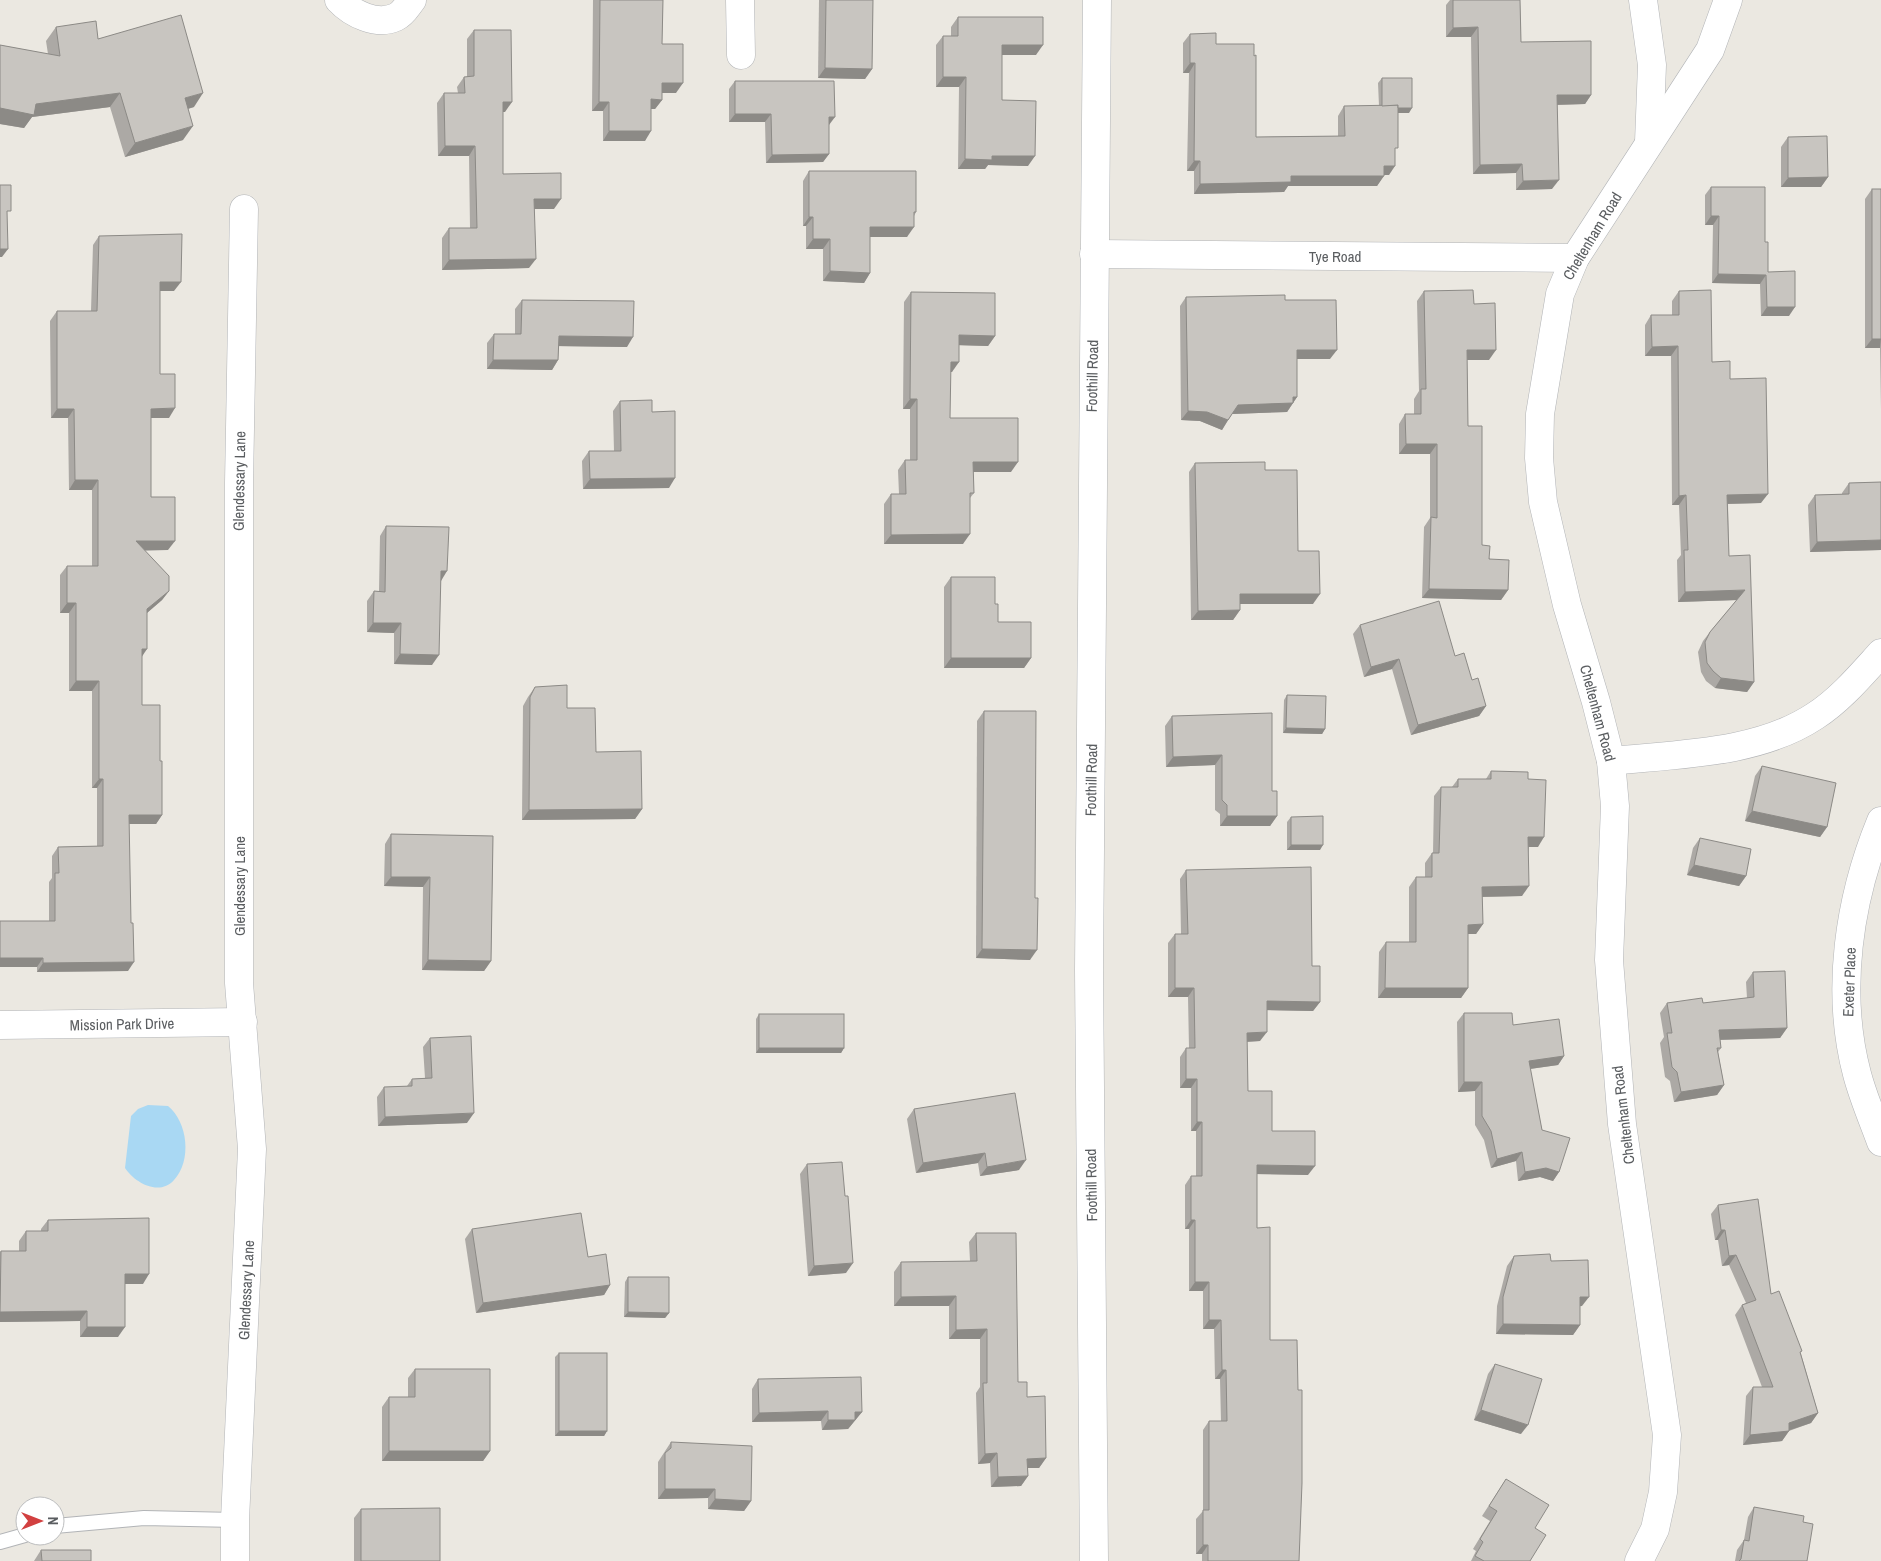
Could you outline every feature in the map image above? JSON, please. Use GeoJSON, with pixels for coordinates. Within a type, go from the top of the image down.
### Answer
{"type":"FeatureCollection","features":[{"type":"Feature","properties":{"kind":"street"},"geometry":{"type":"LineString","coordinates":[[339,0],[347,9],[380,20],[395,17],[405,10],[411,1]]}},
{"type":"Feature","properties":{"kind":"street"},"geometry":{"type":"LineString","coordinates":[[740,0],[742,55]]}},
{"type":"Feature","properties":{"kind":"street","name":"Foothill Road"},"geometry":{"type":"LineString","coordinates":[[1094,1561],[1089,970],[1096,0]]}},
{"type":"Feature","properties":{"kind":"street"},"geometry":{"type":"LineString","coordinates":[[1643,0],[1652,65],[1648,146]]}},
{"type":"Feature","properties":{"kind":"street","name":"Cheltenham Road"},"geometry":{"type":"LineString","coordinates":[[1639,1561],[1655,1529],[1665,1484],[1667,1435],[1620,1104],[1609,960],[1615,806],[1612,761],[1567,605],[1543,502],[1539,458],[1540,414],[1560,294],[1575,258],[1710,50],[1728,0]]}},
{"type":"Feature","properties":{"kind":"street","name":"Glendessary Lane"},"geometry":{"type":"LineString","coordinates":[[235,1561],[235,1520],[252,1149],[240,983],[239,483],[244,209]]}},
{"type":"Feature","properties":{"kind":"street","name":"Tye Road"},"geometry":{"type":"LineString","coordinates":[[1094,254],[1575,258]]}},
{"type":"Feature","properties":{"kind":"street"},"geometry":{"type":"LineString","coordinates":[[1612,761],[1762,742],[1816,716],[1848,689],[1881,652]]}},
{"type":"Feature","properties":{"kind":"street","name":"Exeter Place"},"geometry":{"type":"LineString","coordinates":[[1881,821],[1870,848],[1856,897],[1846,969],[1847,1023],[1857,1074],[1881,1142]]}},
{"type":"Feature","properties":{"kind":"street","name":"Mission Park Drive"},"geometry":{"type":"LineString","coordinates":[[0,1025],[243,1022]]}},
{"type":"Feature","properties":{"kind":"lane"},"geometry":{"type":"LineString","coordinates":[[65,1525],[144,1518],[235,1520]]}},
{"type":"Feature","properties":{"kind":"lane"},"geometry":{"type":"LineString","coordinates":[[0,1542],[15,1538]]}},
{"type":"Feature","properties":{"kind":"water"},"geometry":{"type":"Polygon","coordinates":[[[148,1105],[168,1106],[175,1113],[180,1122],[185,1142],[185,1152],[180,1172],[168,1185],[161,1187],[147,1186],[134,1178],[125,1168],[131,1116],[138,1109],[148,1105]]]}},
{"type":"Feature","properties":{"kind":"building"},"geometry":{"type":"Polygon","coordinates":[[[600,0],[663,0],[662,44],[683,44],[683,83],[662,83],[662,100],[651,99],[651,131],[609,131],[609,102],[599,102],[600,0]]]}},
{"type":"Feature","properties":{"kind":"building"},"geometry":{"type":"Polygon","coordinates":[[[826,0],[873,0],[872,69],[825,68],[826,0]]]}},
{"type":"Feature","properties":{"kind":"building"},"geometry":{"type":"Polygon","coordinates":[[[1453,0],[1520,0],[1521,42],[1591,41],[1591,95],[1557,95],[1559,180],[1523,181],[1522,164],[1480,165],[1478,27],[1453,28],[1453,0]]]}},
{"type":"Feature","properties":{"kind":"building"},"geometry":{"type":"Polygon","coordinates":[[[181,15],[203,93],[185,98],[193,126],[135,143],[120,93],[36,104],[34,115],[0,108],[0,45],[60,56],[56,27],[96,21],[98,39],[181,15]]]}},
{"type":"Feature","properties":{"kind":"building"},"geometry":{"type":"Polygon","coordinates":[[[958,17],[1043,17],[1043,45],[1002,45],[1002,100],[1036,101],[1035,156],[992,156],[992,160],[965,159],[966,77],[943,77],[943,36],[958,36],[958,17]]]}},
{"type":"Feature","properties":{"kind":"building"},"geometry":{"type":"Polygon","coordinates":[[[474,30],[511,30],[512,102],[503,102],[503,174],[561,173],[561,199],[534,199],[536,259],[449,260],[449,228],[477,228],[475,146],[445,146],[444,93],[465,93],[464,77],[474,76],[474,30]]]}},
{"type":"Feature","properties":{"kind":"building"},"geometry":{"type":"Polygon","coordinates":[[[1216,33],[1216,44],[1254,44],[1254,56],[1256,55],[1256,137],[1345,136],[1344,106],[1398,105],[1398,148],[1395,148],[1395,166],[1384,166],[1384,176],[1291,176],[1291,182],[1200,184],[1200,161],[1194,161],[1195,63],[1190,63],[1190,34],[1216,33]]]}},
{"type":"Feature","properties":{"kind":"building"},"geometry":{"type":"Polygon","coordinates":[[[1382,78],[1412,78],[1412,108],[1398,108],[1398,105],[1382,106],[1382,78]]]}},
{"type":"Feature","properties":{"kind":"building"},"geometry":{"type":"Polygon","coordinates":[[[735,81],[834,81],[835,117],[829,117],[829,154],[772,155],[771,114],[735,114],[735,81]]]}},
{"type":"Feature","properties":{"kind":"building"},"geometry":{"type":"Polygon","coordinates":[[[1827,136],[1828,177],[1788,178],[1788,137],[1827,136]]]}},
{"type":"Feature","properties":{"kind":"building"},"geometry":{"type":"Polygon","coordinates":[[[809,171],[916,171],[914,227],[870,227],[870,273],[830,271],[830,239],[813,239],[813,217],[809,217],[809,171]]]}},
{"type":"Feature","properties":{"kind":"building"},"geometry":{"type":"Polygon","coordinates":[[[0,185],[11,185],[11,211],[7,211],[8,249],[0,249],[0,185]]]}},
{"type":"Feature","properties":{"kind":"building"},"geometry":{"type":"Polygon","coordinates":[[[1711,187],[1765,187],[1765,242],[1768,242],[1768,272],[1795,271],[1795,307],[1767,307],[1766,275],[1718,274],[1719,216],[1711,216],[1711,187]]]}},
{"type":"Feature","properties":{"kind":"building"},"geometry":{"type":"Polygon","coordinates":[[[1872,189],[1881,189],[1881,339],[1872,339],[1872,189]]]}},
{"type":"Feature","properties":{"kind":"building"},"geometry":{"type":"Polygon","coordinates":[[[182,234],[181,282],[160,282],[160,374],[175,374],[175,408],[151,409],[151,497],[175,497],[175,541],[136,541],[169,576],[169,591],[147,609],[147,649],[142,649],[142,705],[160,705],[162,815],[129,815],[131,923],[133,923],[134,962],[43,963],[43,958],[0,958],[0,921],[55,921],[55,873],[59,873],[58,847],[103,846],[103,779],[99,779],[99,681],[76,681],[76,603],[67,603],[67,566],[98,566],[98,480],[75,480],[74,409],[57,409],[57,311],[97,311],[99,236],[182,234]]]}},
{"type":"Feature","properties":{"kind":"building"},"geometry":{"type":"Polygon","coordinates":[[[1473,290],[1474,304],[1495,303],[1496,350],[1467,350],[1468,426],[1482,426],[1482,545],[1490,546],[1489,559],[1509,560],[1508,590],[1429,589],[1431,517],[1437,518],[1437,444],[1406,444],[1405,414],[1421,414],[1421,389],[1426,389],[1424,291],[1473,290]]]}},
{"type":"Feature","properties":{"kind":"building"},"geometry":{"type":"Polygon","coordinates":[[[1711,290],[1712,362],[1730,361],[1730,379],[1766,378],[1768,494],[1727,495],[1729,556],[1750,555],[1754,682],[1721,678],[1707,663],[1705,642],[1710,632],[1745,590],[1685,592],[1684,550],[1688,550],[1686,495],[1679,496],[1678,346],[1652,347],[1651,315],[1679,315],[1679,291],[1711,290]]]}},
{"type":"Feature","properties":{"kind":"building"},"geometry":{"type":"Polygon","coordinates":[[[911,292],[995,293],[995,336],[959,335],[959,362],[951,362],[950,418],[1018,418],[1018,462],[973,462],[974,493],[970,493],[970,534],[891,535],[891,494],[906,494],[905,460],[917,460],[917,399],[910,399],[911,292]]]}},
{"type":"Feature","properties":{"kind":"building"},"geometry":{"type":"Polygon","coordinates":[[[1285,295],[1285,300],[1336,300],[1337,350],[1297,350],[1297,397],[1293,397],[1293,403],[1238,405],[1228,420],[1207,412],[1188,411],[1186,297],[1285,295]]]}},
{"type":"Feature","properties":{"kind":"building"},"geometry":{"type":"Polygon","coordinates":[[[522,300],[634,301],[633,337],[559,336],[558,360],[493,360],[494,334],[521,334],[522,300]]]}},
{"type":"Feature","properties":{"kind":"building"},"geometry":{"type":"Polygon","coordinates":[[[652,400],[652,412],[675,411],[675,478],[590,479],[589,451],[621,451],[620,401],[652,400]]]}},
{"type":"Feature","properties":{"kind":"building"},"geometry":{"type":"Polygon","coordinates":[[[1265,462],[1265,470],[1297,470],[1298,551],[1319,551],[1320,594],[1240,594],[1240,610],[1198,611],[1195,463],[1265,462]]]}},
{"type":"Feature","properties":{"kind":"building"},"geometry":{"type":"Polygon","coordinates":[[[1881,482],[1881,540],[1817,542],[1815,495],[1849,494],[1849,483],[1881,482]]]}},
{"type":"Feature","properties":{"kind":"building"},"geometry":{"type":"Polygon","coordinates":[[[386,526],[449,527],[447,571],[441,571],[439,655],[400,654],[401,623],[373,623],[374,591],[385,592],[386,526]]]}},
{"type":"Feature","properties":{"kind":"building"},"geometry":{"type":"Polygon","coordinates":[[[951,577],[995,577],[995,604],[998,604],[998,622],[1031,622],[1031,658],[951,658],[951,577]]]}},
{"type":"Feature","properties":{"kind":"building"},"geometry":{"type":"Polygon","coordinates":[[[1439,601],[1455,656],[1464,653],[1472,680],[1478,678],[1486,706],[1418,725],[1399,659],[1371,667],[1360,625],[1439,601]]]}},
{"type":"Feature","properties":{"kind":"building"},"geometry":{"type":"Polygon","coordinates":[[[567,685],[567,708],[595,708],[596,752],[641,751],[642,809],[529,810],[530,697],[535,687],[567,685]]]}},
{"type":"Feature","properties":{"kind":"building"},"geometry":{"type":"Polygon","coordinates":[[[1287,695],[1326,696],[1325,729],[1286,728],[1287,695]]]}},
{"type":"Feature","properties":{"kind":"building"},"geometry":{"type":"Polygon","coordinates":[[[984,711],[1036,711],[1035,898],[1038,898],[1037,950],[982,949],[984,711]]]}},
{"type":"Feature","properties":{"kind":"building"},"geometry":{"type":"Polygon","coordinates":[[[1272,713],[1272,791],[1277,791],[1277,816],[1227,816],[1227,805],[1222,800],[1222,755],[1173,757],[1172,716],[1272,713]]]}},
{"type":"Feature","properties":{"kind":"building"},"geometry":{"type":"Polygon","coordinates":[[[1762,766],[1836,783],[1827,827],[1752,811],[1762,766]]]}},
{"type":"Feature","properties":{"kind":"building"},"geometry":{"type":"Polygon","coordinates":[[[1491,771],[1528,772],[1528,779],[1546,780],[1544,837],[1528,837],[1529,886],[1482,887],[1483,924],[1468,925],[1468,988],[1385,988],[1386,942],[1416,942],[1416,877],[1432,877],[1432,853],[1439,853],[1441,787],[1458,787],[1458,779],[1491,779],[1491,771]]]}},
{"type":"Feature","properties":{"kind":"building"},"geometry":{"type":"Polygon","coordinates":[[[1323,816],[1323,845],[1291,845],[1291,817],[1323,816]]]}},
{"type":"Feature","properties":{"kind":"building"},"geometry":{"type":"Polygon","coordinates":[[[391,834],[493,836],[491,961],[428,960],[430,877],[391,877],[391,834]]]}},
{"type":"Feature","properties":{"kind":"building"},"geometry":{"type":"Polygon","coordinates":[[[1700,838],[1751,849],[1746,876],[1694,865],[1700,838]]]}},
{"type":"Feature","properties":{"kind":"building"},"geometry":{"type":"Polygon","coordinates":[[[1311,867],[1312,966],[1320,966],[1320,1002],[1267,1001],[1267,1032],[1247,1033],[1248,1091],[1272,1091],[1272,1131],[1315,1131],[1315,1166],[1257,1165],[1257,1228],[1270,1227],[1270,1340],[1297,1340],[1298,1390],[1302,1390],[1302,1483],[1299,1561],[1208,1561],[1208,1545],[1203,1545],[1203,1510],[1209,1510],[1209,1421],[1227,1421],[1226,1370],[1222,1370],[1221,1320],[1209,1320],[1209,1282],[1195,1282],[1195,1220],[1191,1220],[1191,1176],[1202,1176],[1202,1122],[1197,1122],[1197,1079],[1186,1079],[1186,1048],[1195,1048],[1194,988],[1175,988],[1175,934],[1188,934],[1186,870],[1311,867]]]}},
{"type":"Feature","properties":{"kind":"building"},"geometry":{"type":"Polygon","coordinates":[[[1785,971],[1787,1028],[1719,1030],[1721,1048],[1717,1048],[1724,1085],[1681,1092],[1677,1072],[1672,1067],[1667,1033],[1672,1033],[1667,1003],[1702,998],[1703,1003],[1754,997],[1753,972],[1785,971]]]}},
{"type":"Feature","properties":{"kind":"building"},"geometry":{"type":"Polygon","coordinates":[[[1464,1013],[1512,1013],[1513,1025],[1559,1019],[1564,1056],[1529,1061],[1542,1130],[1570,1138],[1559,1172],[1546,1168],[1525,1172],[1522,1152],[1497,1159],[1491,1131],[1482,1116],[1482,1082],[1464,1082],[1464,1013]]]}},
{"type":"Feature","properties":{"kind":"building"},"geometry":{"type":"Polygon","coordinates":[[[759,1014],[844,1014],[844,1048],[759,1048],[759,1014]]]}},
{"type":"Feature","properties":{"kind":"building"},"geometry":{"type":"Polygon","coordinates":[[[471,1036],[474,1113],[385,1117],[384,1087],[412,1086],[412,1079],[432,1078],[430,1038],[471,1036]]]}},
{"type":"Feature","properties":{"kind":"building"},"geometry":{"type":"Polygon","coordinates":[[[1015,1093],[1026,1160],[987,1167],[985,1153],[923,1163],[914,1109],[1015,1093]]]}},
{"type":"Feature","properties":{"kind":"building"},"geometry":{"type":"Polygon","coordinates":[[[842,1162],[845,1196],[848,1196],[853,1263],[814,1266],[807,1164],[842,1162]]]}},
{"type":"Feature","properties":{"kind":"building"},"geometry":{"type":"Polygon","coordinates":[[[1758,1199],[1771,1294],[1779,1291],[1802,1351],[1800,1352],[1818,1413],[1789,1423],[1789,1431],[1750,1435],[1753,1387],[1773,1387],[1742,1305],[1756,1300],[1736,1255],[1729,1256],[1725,1230],[1721,1230],[1718,1205],[1758,1199]]]}},
{"type":"Feature","properties":{"kind":"building"},"geometry":{"type":"Polygon","coordinates":[[[581,1213],[588,1257],[606,1254],[610,1285],[483,1303],[472,1229],[581,1213]]]}},
{"type":"Feature","properties":{"kind":"building"},"geometry":{"type":"Polygon","coordinates":[[[149,1218],[149,1274],[125,1274],[125,1327],[87,1327],[87,1311],[0,1312],[1,1251],[26,1251],[26,1231],[48,1231],[48,1220],[149,1218]]]}},
{"type":"Feature","properties":{"kind":"building"},"geometry":{"type":"Polygon","coordinates":[[[976,1233],[1016,1233],[1018,1382],[1027,1382],[1027,1397],[1045,1396],[1046,1458],[1027,1459],[1028,1476],[998,1477],[997,1453],[985,1454],[983,1383],[987,1383],[987,1329],[956,1330],[956,1296],[901,1297],[901,1262],[977,1261],[976,1233]]]}},
{"type":"Feature","properties":{"kind":"building"},"geometry":{"type":"Polygon","coordinates":[[[1550,1254],[1551,1261],[1588,1260],[1589,1297],[1580,1297],[1580,1325],[1503,1324],[1503,1297],[1514,1256],[1550,1254]]]}},
{"type":"Feature","properties":{"kind":"building"},"geometry":{"type":"Polygon","coordinates":[[[628,1277],[669,1277],[669,1313],[628,1312],[628,1277]]]}},
{"type":"Feature","properties":{"kind":"building"},"geometry":{"type":"Polygon","coordinates":[[[559,1353],[607,1353],[607,1431],[559,1431],[559,1353]]]}},
{"type":"Feature","properties":{"kind":"building"},"geometry":{"type":"Polygon","coordinates":[[[1495,1364],[1542,1379],[1528,1425],[1481,1410],[1495,1364]]]}},
{"type":"Feature","properties":{"kind":"building"},"geometry":{"type":"Polygon","coordinates":[[[415,1369],[490,1369],[490,1451],[389,1451],[389,1397],[415,1397],[415,1369]]]}},
{"type":"Feature","properties":{"kind":"building"},"geometry":{"type":"Polygon","coordinates":[[[861,1377],[862,1412],[855,1412],[855,1420],[828,1420],[828,1411],[759,1413],[758,1379],[861,1377]]]}},
{"type":"Feature","properties":{"kind":"building"},"geometry":{"type":"Polygon","coordinates":[[[671,1442],[752,1446],[751,1501],[715,1499],[715,1489],[665,1489],[665,1453],[671,1448],[671,1442]]]}},
{"type":"Feature","properties":{"kind":"building"},"geometry":{"type":"Polygon","coordinates":[[[1506,1479],[1549,1505],[1535,1528],[1546,1535],[1530,1561],[1484,1561],[1475,1556],[1483,1542],[1480,1539],[1497,1511],[1489,1506],[1506,1479]]]}},
{"type":"Feature","properties":{"kind":"building"},"geometry":{"type":"Polygon","coordinates":[[[1754,1507],[1804,1516],[1803,1522],[1813,1524],[1807,1561],[1739,1561],[1744,1540],[1749,1541],[1754,1507]]]}},
{"type":"Feature","properties":{"kind":"building"},"geometry":{"type":"Polygon","coordinates":[[[440,1508],[440,1561],[361,1561],[361,1509],[440,1508]]]}},
{"type":"Feature","properties":{"kind":"building"},"geometry":{"type":"Polygon","coordinates":[[[41,1550],[91,1550],[91,1561],[42,1561],[41,1550]]]}}]}
